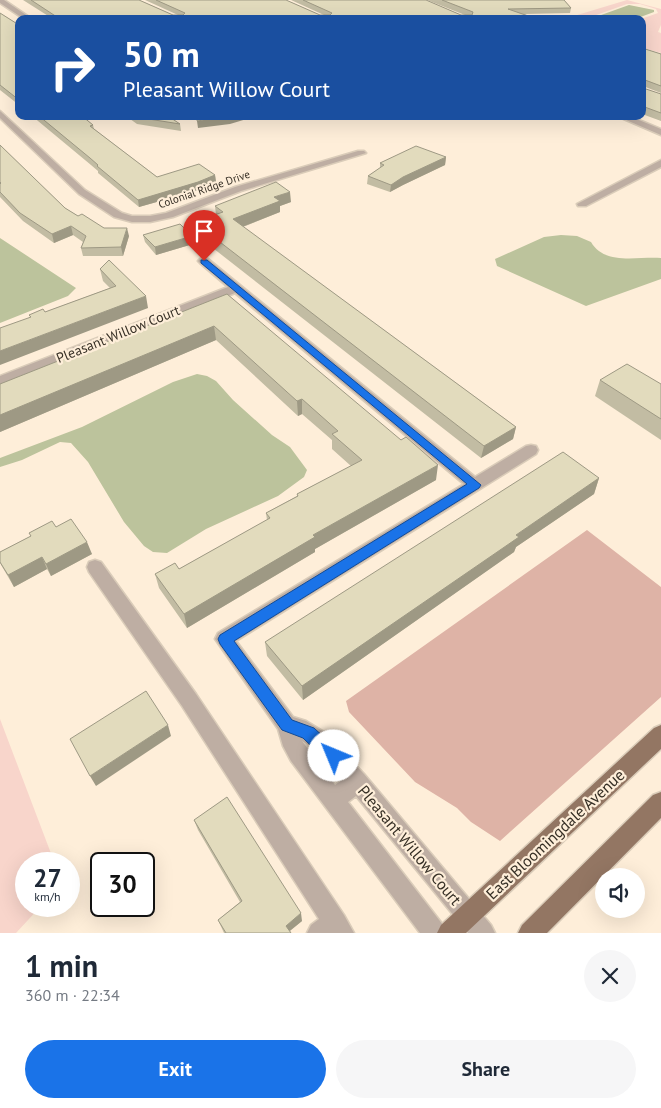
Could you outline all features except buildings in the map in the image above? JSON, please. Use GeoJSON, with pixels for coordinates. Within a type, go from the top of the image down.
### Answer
{"type":"FeatureCollection","features":[{"type":"Feature","properties":{"kind":"main road","name":"East Bloomingdale Avenue"},"geometry":{"type":"LineString","coordinates":[[450,933],[476,924],[661,734]]}},
{"type":"Feature","properties":{"kind":"main road"},"geometry":{"type":"LineString","coordinates":[[530,933],[661,803]]}},
{"type":"Feature","properties":{"kind":"street"},"geometry":{"type":"LineString","coordinates":[[0,0],[23,15]]}},
{"type":"Feature","properties":{"kind":"street","name":"Colonial Ridge Drive"},"geometry":{"type":"LineString","coordinates":[[0,113],[82,192],[118,215],[132,219],[150,219],[169,215],[238,189],[361,152]]}},
{"type":"Feature","properties":{"kind":"street"},"geometry":{"type":"LineString","coordinates":[[630,120],[661,132]]}},
{"type":"Feature","properties":{"kind":"street"},"geometry":{"type":"LineString","coordinates":[[582,204],[661,163]]}},
{"type":"Feature","properties":{"kind":"street"},"geometry":{"type":"LineString","coordinates":[[204,261],[475,485]]}},
{"type":"Feature","properties":{"kind":"street","name":"Pleasant Willow Court"},"geometry":{"type":"LineString","coordinates":[[0,381],[236,288]]}},
{"type":"Feature","properties":{"kind":"street","name":"Pleasant Willow Court"},"geometry":{"type":"LineString","coordinates":[[435,933],[293,746],[287,725],[224,639],[531,450]]}},
{"type":"Feature","properties":{"kind":"street"},"geometry":{"type":"LineString","coordinates":[[95,567],[189,700],[332,930]]}},
{"type":"Feature","properties":{"kind":"street","name":"Pleasant Willow Court"},"geometry":{"type":"LineString","coordinates":[[287,725],[299,728],[316,740],[357,780],[384,810],[476,924]]}},
{"type":"Feature","properties":{"kind":"street"},"geometry":{"type":"LineString","coordinates":[[333,801],[357,780]]}},
{"type":"Feature","properties":{"kind":"shaded area"},"geometry":{"type":"Polygon","coordinates":[[[627,0],[661,9],[661,25],[658,32],[661,33],[661,53],[646,49],[646,17],[658,13],[656,9],[640,4],[627,4],[596,15],[577,15],[627,0]]]}},
{"type":"Feature","properties":{"kind":"shaded area"},"geometry":{"type":"Polygon","coordinates":[[[629,5],[654,10],[654,12],[646,15],[601,15],[629,5]]]}},
{"type":"Feature","properties":{"kind":"shaded area"},"geometry":{"type":"Polygon","coordinates":[[[577,236],[591,242],[597,249],[613,257],[661,258],[661,279],[586,306],[497,266],[495,259],[544,237],[577,236]]]}},
{"type":"Feature","properties":{"kind":"shaded area"},"geometry":{"type":"Polygon","coordinates":[[[0,238],[76,288],[68,296],[0,323],[0,238]]]}},
{"type":"Feature","properties":{"kind":"shaded area"},"geometry":{"type":"Polygon","coordinates":[[[197,374],[207,376],[216,381],[233,400],[272,435],[290,447],[307,470],[304,477],[278,496],[206,529],[167,553],[153,552],[144,546],[124,522],[88,462],[71,443],[60,442],[22,460],[0,467],[0,458],[82,427],[173,382],[197,374]]]}},
{"type":"Feature","properties":{"kind":"shaded area"},"geometry":{"type":"Polygon","coordinates":[[[587,530],[661,587],[661,697],[500,841],[471,822],[457,808],[415,782],[349,712],[346,701],[587,530]]]}},
{"type":"Feature","properties":{"kind":"shaded area"},"geometry":{"type":"Polygon","coordinates":[[[0,719],[50,852],[15,852],[15,917],[31,917],[16,933],[0,933],[0,719]]]}},
{"type":"Feature","properties":{"kind":"route"},"geometry":{"type":"LineString","coordinates":[[204,261],[475,485],[224,639],[287,725],[308,733],[334,756]]}}]}
